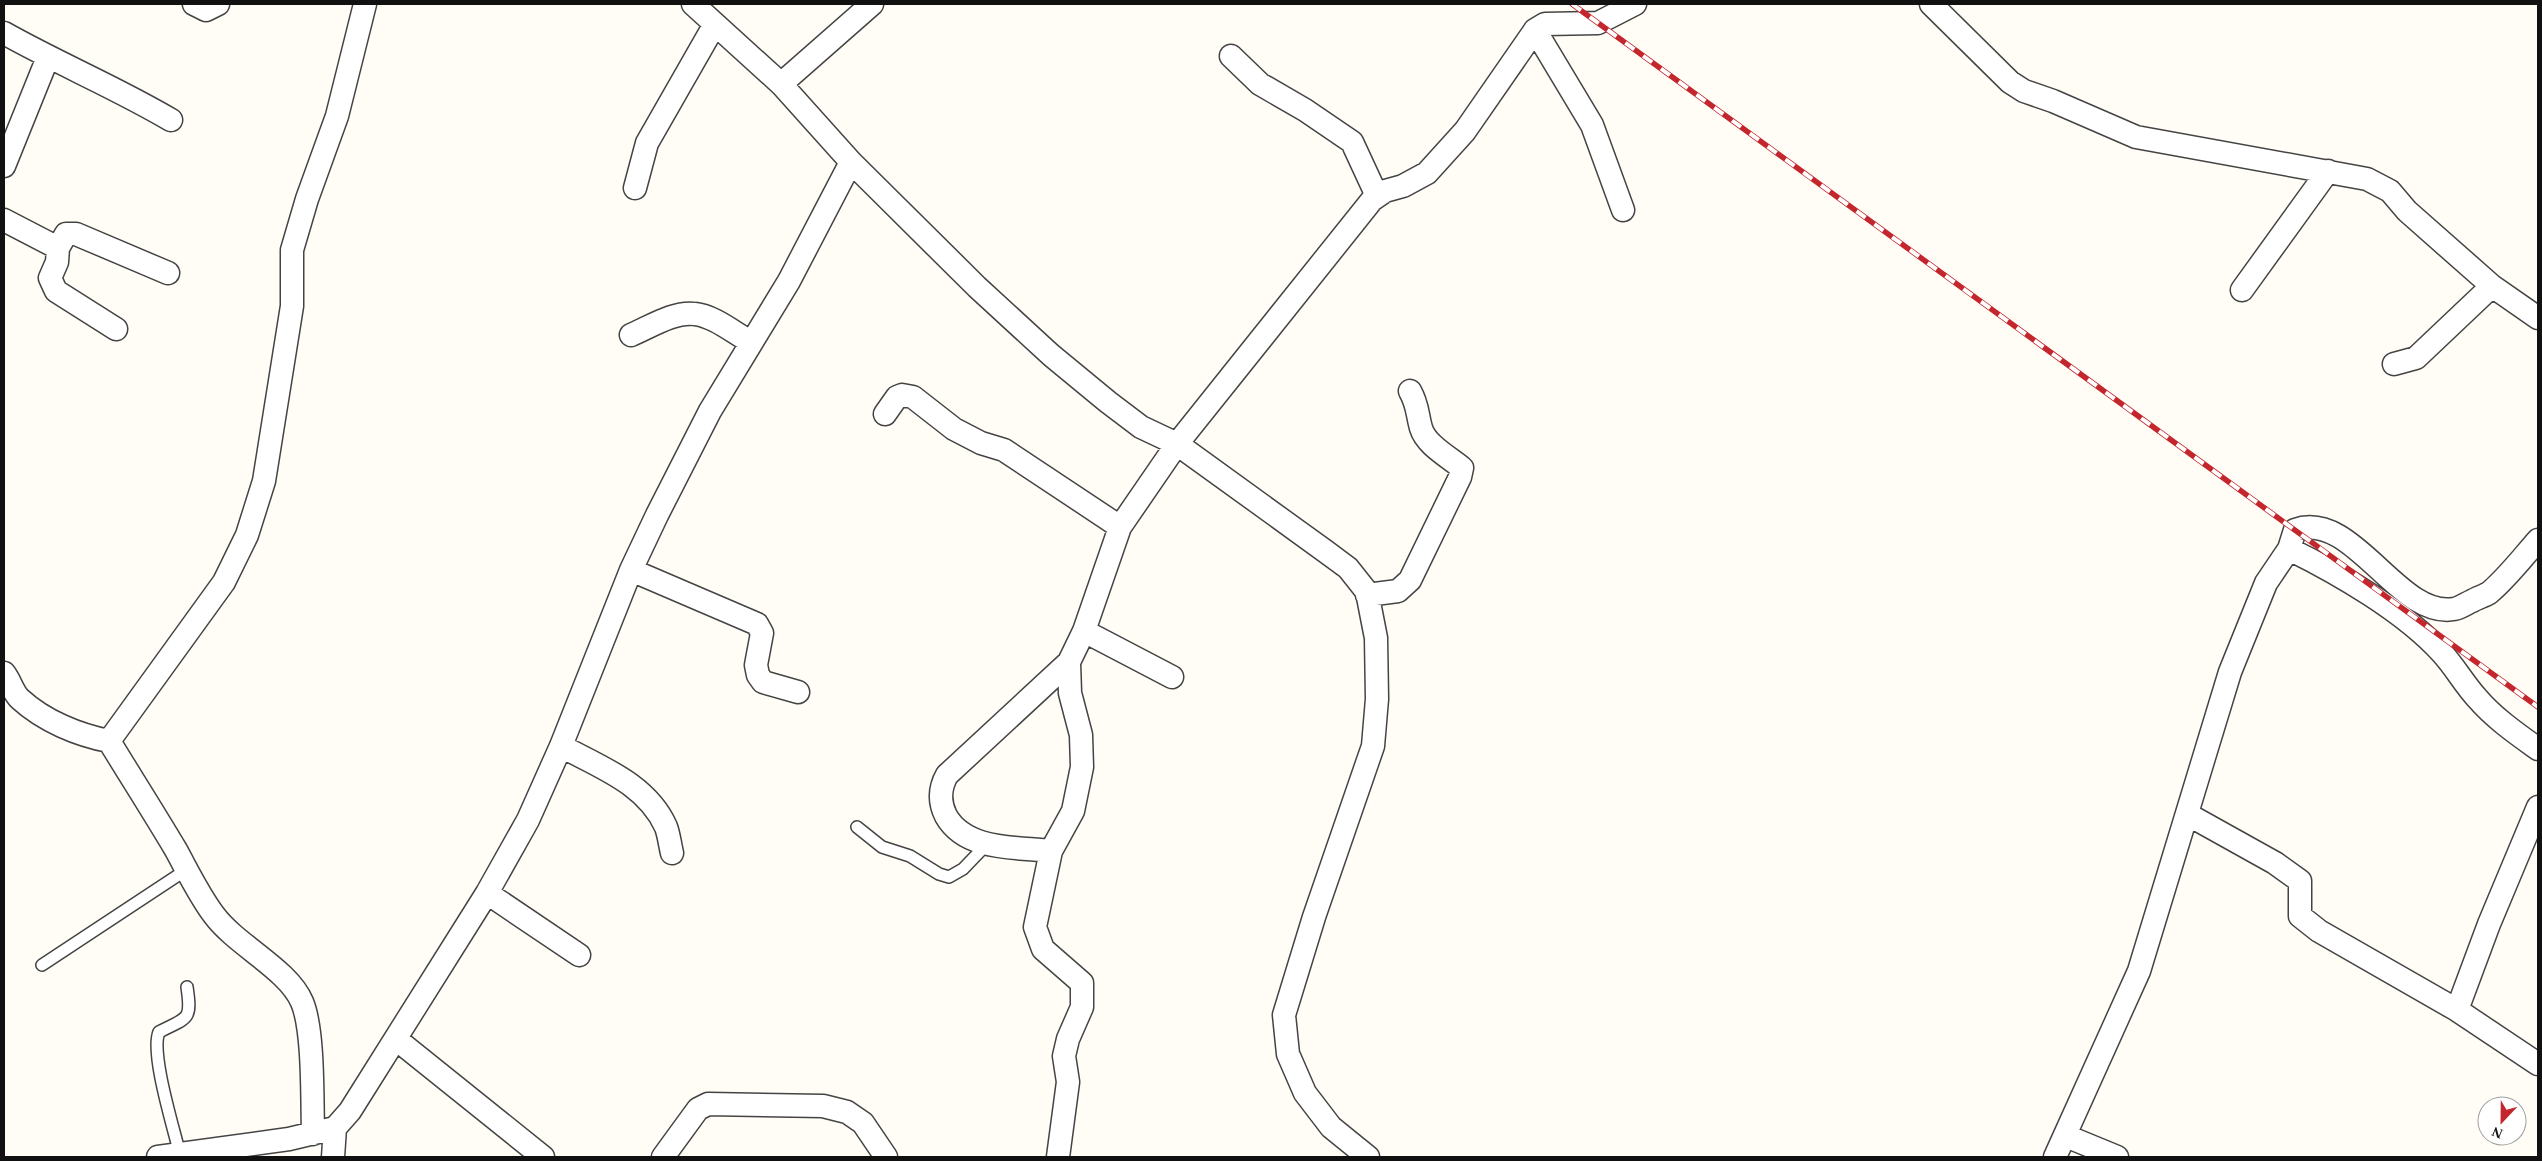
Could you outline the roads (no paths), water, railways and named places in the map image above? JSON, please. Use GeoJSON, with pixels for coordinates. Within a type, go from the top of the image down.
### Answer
{"type":"FeatureCollection","features":[{"type":"Feature","properties":{"kind":"street"},"geometry":{"type":"LineString","coordinates":[[194,4],[206,10],[218,4]]}},
{"type":"Feature","properties":{"kind":"street"},"geometry":{"type":"LineString","coordinates":[[108,741],[224,582],[247,535],[264,480],[292,306],[292,250],[307,199],[337,116],[365,4]]}},
{"type":"Feature","properties":{"kind":"street"},"geometry":{"type":"LineString","coordinates":[[693,4],[780,84],[851,162],[977,287],[1052,355],[1141,427],[1176,444],[1348,568],[1367,595],[1376,638],[1377,699],[1373,746],[1314,917],[1284,1015],[1288,1054],[1305,1093],[1331,1127],[1368,1157]]}},
{"type":"Feature","properties":{"kind":"street"},"geometry":{"type":"LineString","coordinates":[[780,84],[872,4]]}},
{"type":"Feature","properties":{"kind":"street"},"geometry":{"type":"LineString","coordinates":[[1051,851],[987,844],[960,833],[950,822],[942,808],[940,795],[942,784],[947,775],[1070,662],[1084,631],[1120,527],[1176,444],[1377,196],[1427,173],[1465,131],[1535,30],[1545,24],[1598,23],[1635,4]]}},
{"type":"Feature","properties":{"kind":"street"},"geometry":{"type":"LineString","coordinates":[[1931,4],[2010,82],[2024,91],[2053,100],[2136,137],[2367,179],[2390,191],[2407,211],[2492,286],[2538,318]]}},
{"type":"Feature","properties":{"kind":"street"},"geometry":{"type":"LineString","coordinates":[[635,188],[647,143],[715,24]]}},
{"type":"Feature","properties":{"kind":"street"},"geometry":{"type":"LineString","coordinates":[[1535,30],[1592,125],[1623,210]]}},
{"type":"Feature","properties":{"kind":"street"},"geometry":{"type":"LineString","coordinates":[[4,33],[171,120]]}},
{"type":"Feature","properties":{"kind":"street"},"geometry":{"type":"LineString","coordinates":[[1231,56],[1260,84],[1313,114],[1352,142],[1377,196]]}},
{"type":"Feature","properties":{"kind":"street"},"geometry":{"type":"LineString","coordinates":[[4,166],[48,57]]}},
{"type":"Feature","properties":{"kind":"street"},"geometry":{"type":"LineString","coordinates":[[158,1157],[289,1140],[335,1128],[350,1111],[488,893],[528,820],[562,746],[631,570],[710,411],[789,281],[851,162]]}},
{"type":"Feature","properties":{"kind":"street"},"geometry":{"type":"LineString","coordinates":[[2242,290],[2328,171]]}},
{"type":"Feature","properties":{"kind":"street"},"geometry":{"type":"LineString","coordinates":[[4,220],[58,248]]}},
{"type":"Feature","properties":{"kind":"street"},"geometry":{"type":"LineString","coordinates":[[116,329],[56,291],[50,278],[57,262],[58,248],[66,234],[76,234],[168,273]]}},
{"type":"Feature","properties":{"kind":"street"},"geometry":{"type":"LineString","coordinates":[[2394,364],[2416,358],[2492,286]]}},
{"type":"Feature","properties":{"kind":"street"},"geometry":{"type":"LineString","coordinates":[[631,335],[681,314],[695,314],[707,318],[751,342]]}},
{"type":"Feature","properties":{"kind":"street"},"geometry":{"type":"LineString","coordinates":[[1367,595],[1398,591],[1410,580],[1460,477],[1462,468],[1426,440],[1421,428],[1417,404],[1410,391]]}},
{"type":"Feature","properties":{"kind":"street"},"geometry":{"type":"LineString","coordinates":[[885,414],[897,397],[902,395],[913,397],[954,429],[981,443],[1004,450],[1120,527]]}},
{"type":"Feature","properties":{"kind":"street"},"geometry":{"type":"LineString","coordinates":[[2055,1157],[2139,971],[2230,672],[2266,582],[2289,549],[2295,530],[2307,525],[2320,526],[2337,534],[2414,597],[2435,607],[2454,609],[2488,593],[2538,540]]}},
{"type":"Feature","properties":{"kind":"street"},"geometry":{"type":"LineString","coordinates":[[2289,549],[2326,568],[2402,618],[2442,652],[2477,699],[2512,731],[2538,749]]}},
{"type":"Feature","properties":{"kind":"street"},"geometry":{"type":"LineString","coordinates":[[631,570],[758,624],[762,633],[756,665],[758,675],[763,682],[798,692]]}},
{"type":"Feature","properties":{"kind":"street"},"geometry":{"type":"LineString","coordinates":[[1084,631],[1172,677]]}},
{"type":"Feature","properties":{"kind":"street"},"geometry":{"type":"LineString","coordinates":[[1058,1157],[1068,1082],[1064,1056],[1068,1040],[1082,1007],[1082,983],[1043,949],[1035,927],[1051,851],[1073,811],[1082,767],[1081,734],[1070,693],[1070,662]]}},
{"type":"Feature","properties":{"kind":"street"},"geometry":{"type":"LineString","coordinates":[[4,673],[19,698],[45,717],[87,736],[108,741],[215,917],[246,948],[290,983],[303,1002],[308,1027],[313,1134]]}},
{"type":"Feature","properties":{"kind":"street"},"geometry":{"type":"LineString","coordinates":[[562,746],[630,783],[650,803],[666,827],[672,853]]}},
{"type":"Feature","properties":{"kind":"street"},"geometry":{"type":"LineString","coordinates":[[2457,1010],[2489,924],[2538,808]]}},
{"type":"Feature","properties":{"kind":"street"},"geometry":{"type":"LineString","coordinates":[[2187,814],[2282,866],[2300,881],[2300,916],[2319,931],[2457,1010],[2538,1064]]}},
{"type":"Feature","properties":{"kind":"street"},"geometry":{"type":"LineString","coordinates":[[488,893],[579,955]]}},
{"type":"Feature","properties":{"kind":"street"},"geometry":{"type":"LineString","coordinates":[[396,1040],[533,1154]]}},
{"type":"Feature","properties":{"kind":"street"},"geometry":{"type":"LineString","coordinates":[[663,1157],[698,1109],[708,1104],[823,1106],[846,1112],[863,1123],[886,1157]]}},
{"type":"Feature","properties":{"kind":"street"},"geometry":{"type":"LineString","coordinates":[[333,1157],[335,1128]]}},
{"type":"Feature","properties":{"kind":"street"},"geometry":{"type":"LineString","coordinates":[[2066,1136],[2117,1157]]}},
{"type":"Feature","properties":{"kind":"lane"},"geometry":{"type":"LineString","coordinates":[[857,827],[882,847],[910,856],[940,874],[949,877],[963,869],[987,844]]}},
{"type":"Feature","properties":{"kind":"lane"},"geometry":{"type":"LineString","coordinates":[[42,965],[186,870]]}},
{"type":"Feature","properties":{"kind":"lane"},"geometry":{"type":"LineString","coordinates":[[180,1155],[163,1081],[156,1039],[159,1032],[186,1018],[190,1010],[186,987]]}},
{"type":"Feature","properties":{"kind":"railway"},"geometry":{"type":"LineString","coordinates":[[1572,4],[2538,707]]}}]}
